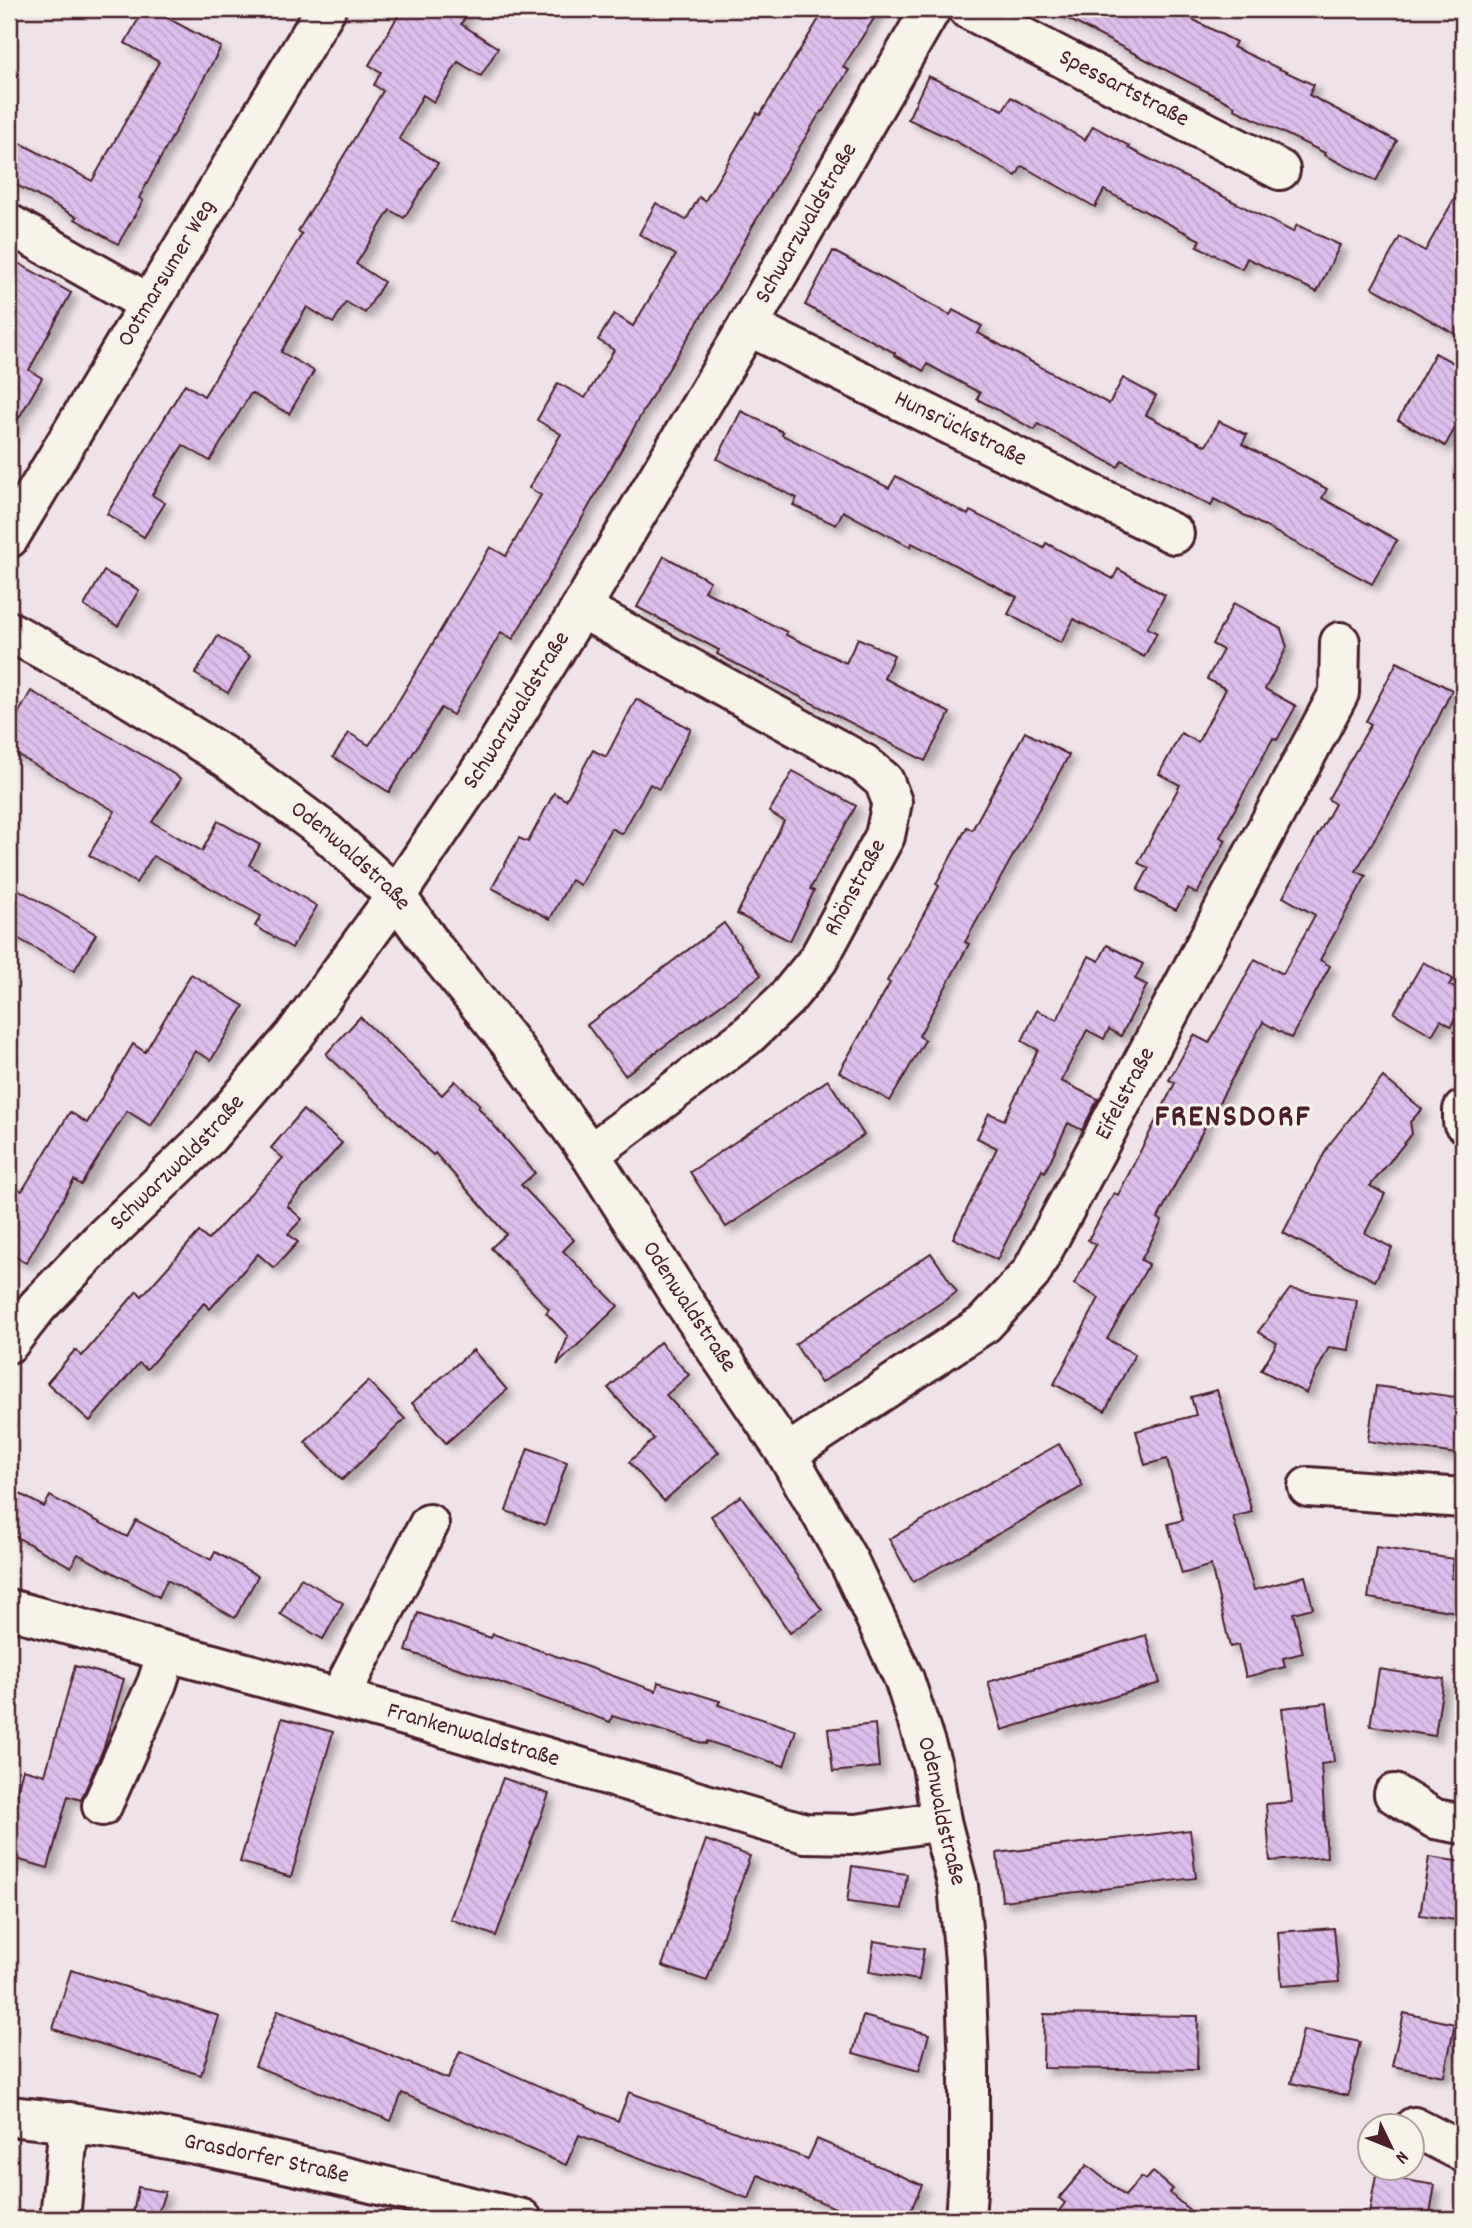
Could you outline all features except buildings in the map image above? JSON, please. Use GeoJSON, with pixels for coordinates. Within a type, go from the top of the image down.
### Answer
{"type":"FeatureCollection","features":[{"type":"Feature","properties":{"kind":"street","name":"Ootmarsumer Weg"},"geometry":{"type":"LineString","coordinates":[[9,538],[326,9]]}},
{"type":"Feature","properties":{"kind":"street","name":"Schwarzwaldstraße"},"geometry":{"type":"LineString","coordinates":[[9,1343],[38,1306],[100,1241],[207,1138],[294,1036],[397,896],[487,761],[581,608],[931,9]]}},
{"type":"Feature","properties":{"kind":"street","name":"Spessartstraße"},"geometry":{"type":"LineString","coordinates":[[968,9],[1280,170]]}},
{"type":"Feature","properties":{"kind":"street"},"geometry":{"type":"LineString","coordinates":[[9,224],[148,303]]}},
{"type":"Feature","properties":{"kind":"street","name":"Hunsrückstraße"},"geometry":{"type":"LineString","coordinates":[[748,326],[1174,534]]}},
{"type":"Feature","properties":{"kind":"street","name":"Rhönstraße"},"geometry":{"type":"LineString","coordinates":[[581,608],[864,764],[884,781],[892,802],[885,836],[818,960],[786,999],[746,1037],[590,1154]]}},
{"type":"Feature","properties":{"kind":"street","name":"Odenwaldstraße"},"geometry":{"type":"LineString","coordinates":[[9,631],[117,690],[227,758],[326,832],[397,896],[435,950],[508,1040],[590,1154],[678,1293],[787,1454],[849,1562],[904,1679],[932,1765],[941,1821],[958,1886],[965,1961],[969,2068],[969,2163],[965,2219]]}},
{"type":"Feature","properties":{"kind":"street","name":"Eifelstraße"},"geometry":{"type":"LineString","coordinates":[[787,1454],[984,1324],[1031,1273],[1339,693],[1340,642]]}},
{"type":"Feature","properties":{"kind":"street"},"geometry":{"type":"LineString","coordinates":[[1463,1110],[1463,1122]]}},
{"type":"Feature","properties":{"kind":"street"},"geometry":{"type":"LineString","coordinates":[[1308,1486],[1463,1498]]}},
{"type":"Feature","properties":{"kind":"street"},"geometry":{"type":"LineString","coordinates":[[339,1698],[429,1524]]}},
{"type":"Feature","properties":{"kind":"street","name":"Frankenwaldstraße"},"geometry":{"type":"LineString","coordinates":[[9,1609],[339,1698],[805,1833],[857,1834],[941,1821]]}},
{"type":"Feature","properties":{"kind":"street"},"geometry":{"type":"LineString","coordinates":[[102,1806],[157,1683],[167,1651]]}},
{"type":"Feature","properties":{"kind":"street"},"geometry":{"type":"LineString","coordinates":[[1394,1794],[1435,1819],[1463,1824]]}},
{"type":"Feature","properties":{"kind":"street","name":"Grasdorfer Straße"},"geometry":{"type":"LineString","coordinates":[[9,2116],[69,2122],[237,2151],[437,2209],[522,2219]]}},
{"type":"Feature","properties":{"kind":"street"},"geometry":{"type":"LineString","coordinates":[[60,2219],[69,2122]]}},
{"type":"Feature","properties":{"kind":"street"},"geometry":{"type":"LineString","coordinates":[[1426,2133],[1463,2152]]}},
{"type":"Feature","properties":{"kind":"district","name":"FRENSDORF"},"geometry":{"type":"Point","coordinates":[1233,1119]}}]}
